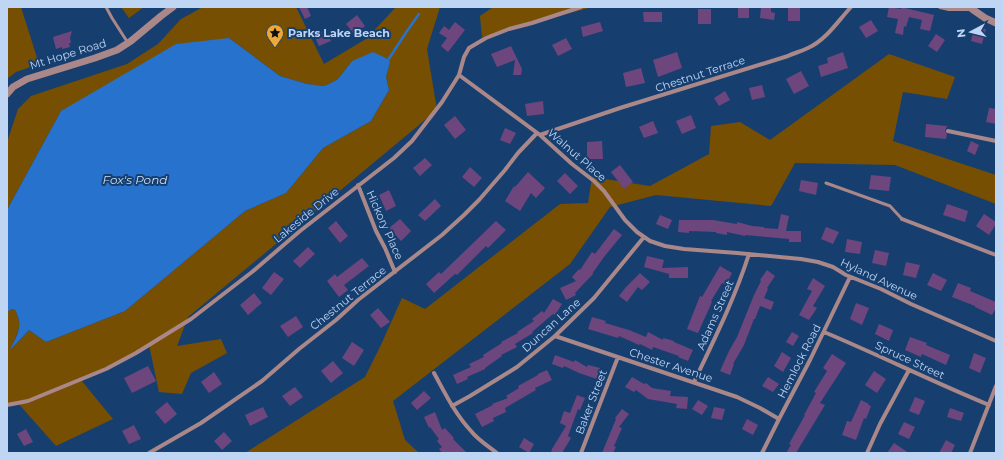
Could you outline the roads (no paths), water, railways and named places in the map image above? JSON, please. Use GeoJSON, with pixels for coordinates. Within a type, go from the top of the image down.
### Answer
{"type":"FeatureCollection","features":[{"type":"Feature","properties":{"kind":"street","name":"Mt Hope Road"},"geometry":{"type":"LineString","coordinates":[[7,94],[13,87],[27,79],[117,50],[173,7]]}},
{"type":"Feature","properties":{"kind":"street","name":"Lakeside Drive"},"geometry":{"type":"LineString","coordinates":[[7,405],[28,401],[106,370],[169,333],[252,272],[300,231],[394,158],[412,140],[438,107],[459,75],[464,57],[469,48],[486,38],[509,29],[581,7]]}},
{"type":"Feature","properties":{"kind":"street","name":"Chestnut Terrace"},"geometry":{"type":"LineString","coordinates":[[149,453],[201,423],[262,381],[358,300],[436,240],[464,215],[506,170],[518,153],[538,134],[810,48],[834,28],[851,7]]}},
{"type":"Feature","properties":{"kind":"street"},"geometry":{"type":"LineString","coordinates":[[940,7],[949,9],[971,8],[985,18],[996,23]]}},
{"type":"Feature","properties":{"kind":"street","name":"Walnut Place"},"geometry":{"type":"LineString","coordinates":[[459,75],[538,134],[599,186],[625,220],[650,241],[665,246],[684,249],[749,254]]}},
{"type":"Feature","properties":{"kind":"street"},"geometry":{"type":"LineString","coordinates":[[948,131],[996,141]]}},
{"type":"Feature","properties":{"kind":"street","name":"Hickory Place"},"geometry":{"type":"LineString","coordinates":[[358,185],[376,231],[395,272]]}},
{"type":"Feature","properties":{"kind":"street"},"geometry":{"type":"LineString","coordinates":[[902,219],[996,255]]}},
{"type":"Feature","properties":{"kind":"street","name":"Duncan Lane"},"geometry":{"type":"LineString","coordinates":[[452,406],[517,367],[555,336],[594,298],[644,237]]}},
{"type":"Feature","properties":{"kind":"street","name":"Hyland Avenue"},"geometry":{"type":"LineString","coordinates":[[749,254],[801,259],[818,262],[833,267],[911,304],[996,341]]}},
{"type":"Feature","properties":{"kind":"street","name":"Adams Street"},"geometry":{"type":"LineString","coordinates":[[694,382],[727,311],[749,254]]}},
{"type":"Feature","properties":{"kind":"street","name":"Hemlock Road"},"geometry":{"type":"LineString","coordinates":[[762,453],[807,367],[850,276]]}},
{"type":"Feature","properties":{"kind":"street","name":"Spruce Street"},"geometry":{"type":"LineString","coordinates":[[824,332],[989,405]]}},
{"type":"Feature","properties":{"kind":"street","name":"Chester Avenue"},"geometry":{"type":"LineString","coordinates":[[555,336],[737,397],[779,419]]}},
{"type":"Feature","properties":{"kind":"street","name":"Baker Street"},"geometry":{"type":"LineString","coordinates":[[581,453],[618,357]]}},
{"type":"Feature","properties":{"kind":"street"},"geometry":{"type":"LineString","coordinates":[[867,453],[880,424],[909,370]]}},
{"type":"Feature","properties":{"kind":"street"},"geometry":{"type":"LineString","coordinates":[[434,373],[455,412],[483,443],[497,453]]}},
{"type":"Feature","properties":{"kind":"street"},"geometry":{"type":"LineString","coordinates":[[970,453],[996,386]]}},
{"type":"Feature","properties":{"kind":"lane"},"geometry":{"type":"LineString","coordinates":[[106,7],[128,43]]}},
{"type":"Feature","properties":{"kind":"lane"},"geometry":{"type":"LineString","coordinates":[[826,183],[890,206],[902,219]]}},
{"type":"Feature","properties":{"kind":"water","name":"Fox's Pond"},"geometry":{"type":"Polygon","coordinates":[[[229,38],[280,76],[307,84],[324,86],[338,79],[352,61],[373,52],[386,58],[390,62],[386,77],[389,90],[371,121],[323,148],[286,193],[245,211],[125,311],[46,342],[29,330],[10,350],[17,335],[19,321],[15,310],[12,309],[7,312],[7,210],[61,111],[176,44],[229,38]]]}},
{"type":"Feature","properties":{"kind":"waterway"},"geometry":{"type":"LineString","coordinates":[[388,60],[419,14]]}},
{"type":"Feature","properties":{"kind":"place","name":"Parks Lake Beach"},"geometry":{"type":"Point","coordinates":[275,48]}}]}
